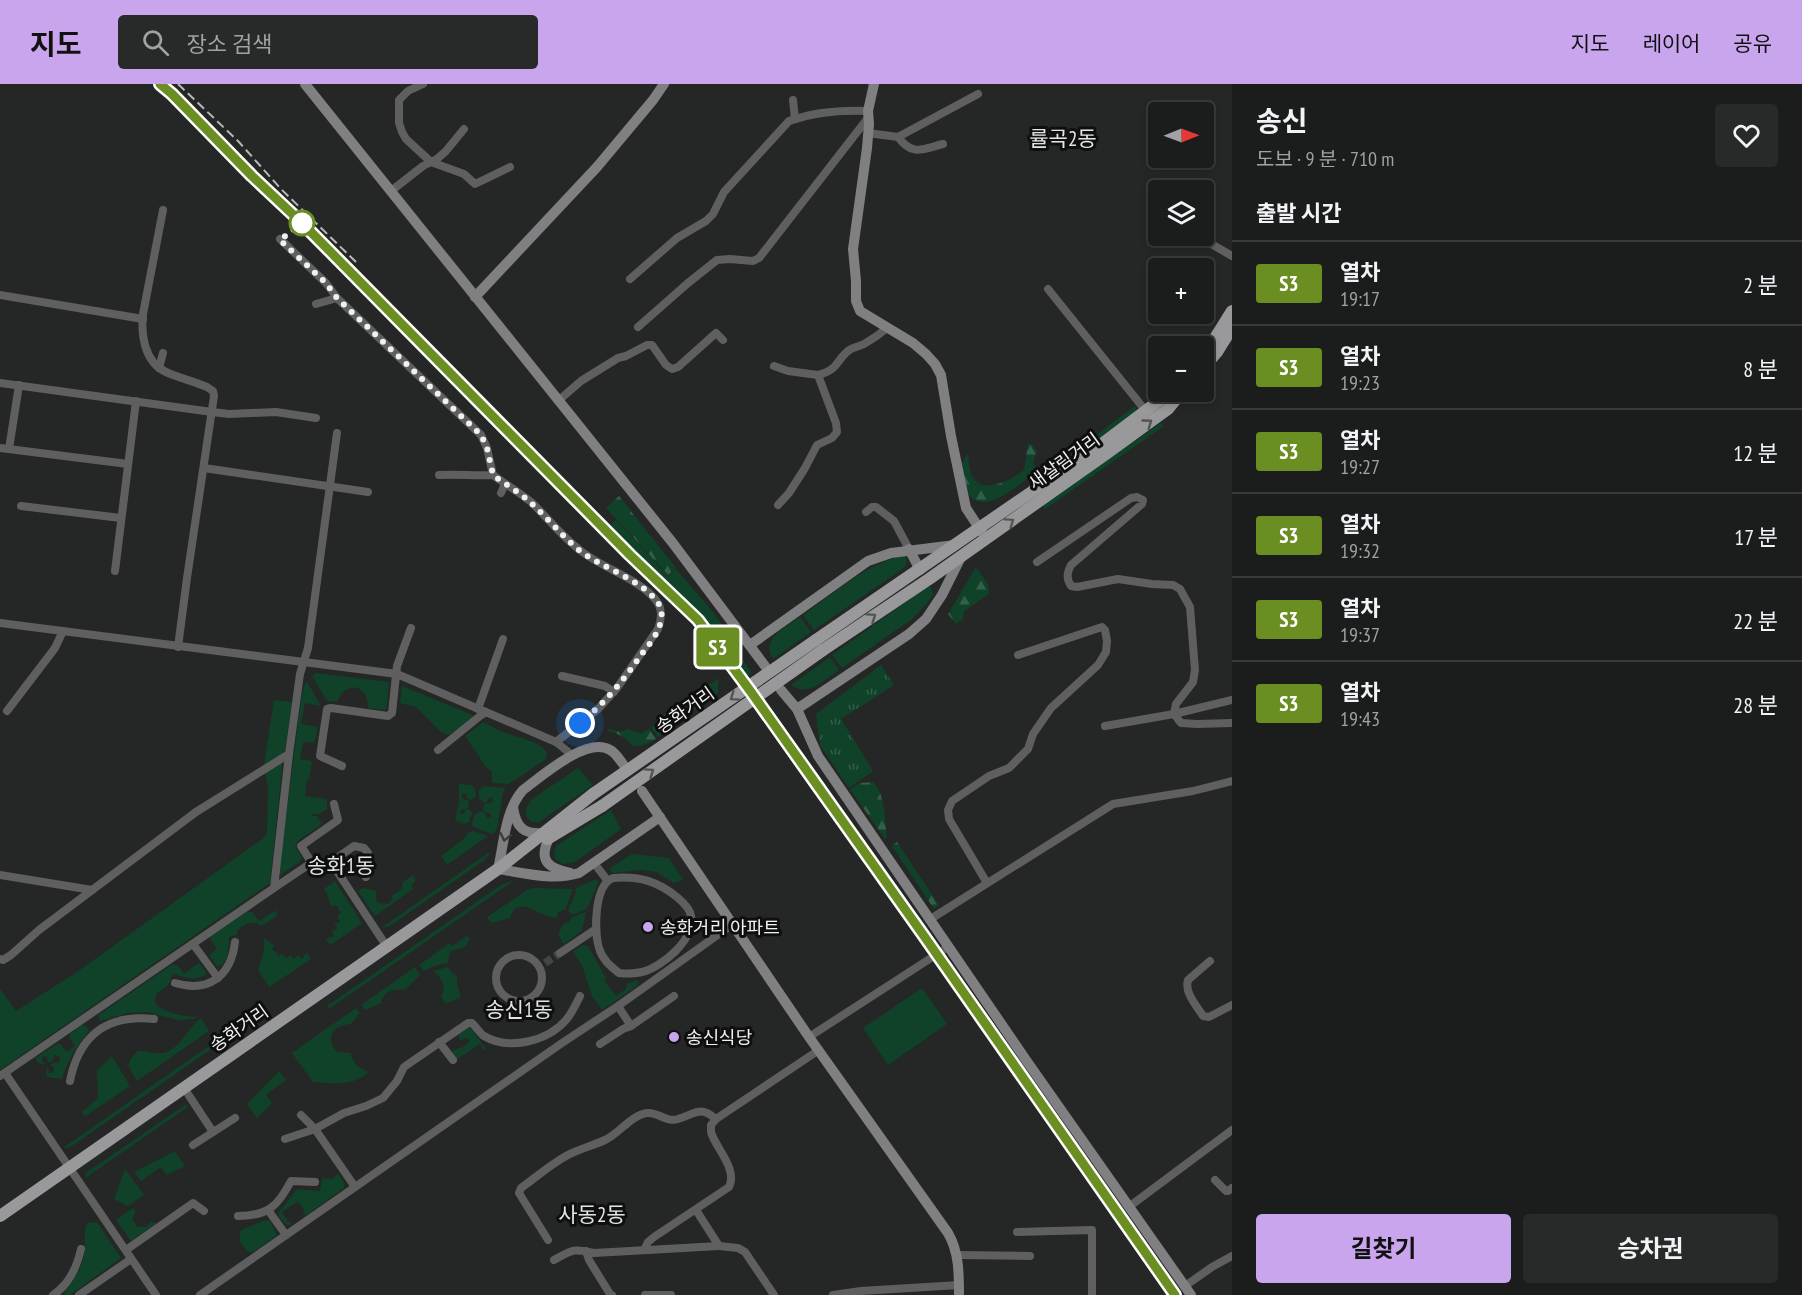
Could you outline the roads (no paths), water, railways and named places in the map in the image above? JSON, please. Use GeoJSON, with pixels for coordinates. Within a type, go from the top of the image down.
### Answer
{"type":"FeatureCollection","features":[{"type":"Feature","properties":{"kind":"main road"},"geometry":{"type":"LineString","coordinates":[[305,84],[672,542],[765,666]]}},
{"type":"Feature","properties":{"kind":"main road"},"geometry":{"type":"LineString","coordinates":[[475,297],[597,167],[664,84]]}},
{"type":"Feature","properties":{"kind":"main road"},"geometry":{"type":"LineString","coordinates":[[874,84],[868,115],[868,133],[853,249],[856,301],[860,311],[912,343],[935,364],[941,375],[966,508],[986,539]]}},
{"type":"Feature","properties":{"kind":"main road"},"geometry":{"type":"LineString","coordinates":[[1214,340],[1232,311]]}},
{"type":"Feature","properties":{"kind":"main road"},"geometry":{"type":"LineString","coordinates":[[1214,354],[1232,328]]}},
{"type":"Feature","properties":{"kind":"main road","name":"새살림거리"},"geometry":{"type":"LineString","coordinates":[[959,550],[978,529],[1103,443],[1155,402]]}},
{"type":"Feature","properties":{"kind":"main road","name":"새살림거리"},"geometry":{"type":"LineString","coordinates":[[959,550],[986,539],[1168,409],[1174,402]]}},
{"type":"Feature","properties":{"kind":"main road"},"geometry":{"type":"LineString","coordinates":[[750,645],[868,561],[909,549],[959,550],[942,594],[926,619],[797,710]]}},
{"type":"Feature","properties":{"kind":"main road"},"geometry":{"type":"LineString","coordinates":[[909,549],[920,570]]}},
{"type":"Feature","properties":{"kind":"main road","name":"송화거리"},"geometry":{"type":"LineString","coordinates":[[0,1216],[547,835],[602,806],[920,570],[959,550]]}},
{"type":"Feature","properties":{"kind":"main road","name":"송화거리"},"geometry":{"type":"LineString","coordinates":[[547,835],[593,794],[820,645],[929,579],[959,550]]}},
{"type":"Feature","properties":{"kind":"main road"},"geometry":{"type":"LineString","coordinates":[[929,579],[942,594]]}},
{"type":"Feature","properties":{"kind":"main road"},"geometry":{"type":"LineString","coordinates":[[781,690],[797,710],[818,756],[929,920],[1188,1291]]}},
{"type":"Feature","properties":{"kind":"main road"},"geometry":{"type":"LineString","coordinates":[[623,764],[611,750],[597,746],[588,747],[572,755],[523,790],[513,804],[498,869],[568,877],[579,873],[660,818]]}},
{"type":"Feature","properties":{"kind":"main road"},"geometry":{"type":"LineString","coordinates":[[642,791],[809,1037],[948,1233],[954,1243],[959,1270],[959,1290]]}},
{"type":"Feature","properties":{"kind":"main road"},"geometry":{"type":"LineString","coordinates":[[513,804],[514,815],[523,830],[547,835],[544,848],[545,861],[550,866],[568,873],[579,873]]}},
{"type":"Feature","properties":{"kind":"street"},"geometry":{"type":"LineString","coordinates":[[423,84],[408,91],[399,100],[399,123],[406,139],[431,162],[464,174],[475,184],[510,167]]}},
{"type":"Feature","properties":{"kind":"street"},"geometry":{"type":"LineString","coordinates":[[868,133],[898,137],[978,94]]}},
{"type":"Feature","properties":{"kind":"street"},"geometry":{"type":"LineString","coordinates":[[793,100],[795,119]]}},
{"type":"Feature","properties":{"kind":"street"},"geometry":{"type":"LineString","coordinates":[[630,279],[677,238],[706,221],[713,214],[724,192],[789,121],[803,116],[850,110],[868,115],[759,258],[753,261],[717,260],[638,327]]}},
{"type":"Feature","properties":{"kind":"street"},"geometry":{"type":"LineString","coordinates":[[391,191],[446,151],[464,129]]}},
{"type":"Feature","properties":{"kind":"street"},"geometry":{"type":"LineString","coordinates":[[898,137],[910,150],[915,151],[943,144]]}},
{"type":"Feature","properties":{"kind":"street"},"geometry":{"type":"LineString","coordinates":[[163,210],[142,319],[141,330],[144,345],[149,356],[159,368],[194,381],[213,391],[214,396],[178,647]]}},
{"type":"Feature","properties":{"kind":"street"},"geometry":{"type":"LineString","coordinates":[[280,240],[326,283],[337,298],[481,435],[487,448],[493,475]]}},
{"type":"Feature","properties":{"kind":"street"},"geometry":{"type":"LineString","coordinates":[[1214,246],[1232,256]]}},
{"type":"Feature","properties":{"kind":"street"},"geometry":{"type":"LineString","coordinates":[[1048,289],[1145,410]]}},
{"type":"Feature","properties":{"kind":"street"},"geometry":{"type":"LineString","coordinates":[[0,295],[142,319]]}},
{"type":"Feature","properties":{"kind":"street"},"geometry":{"type":"LineString","coordinates":[[316,304],[337,298]]}},
{"type":"Feature","properties":{"kind":"street"},"geometry":{"type":"LineString","coordinates":[[346,319],[356,316]]}},
{"type":"Feature","properties":{"kind":"street"},"geometry":{"type":"LineString","coordinates":[[774,366],[788,371],[818,375],[836,367],[847,352],[887,328]]}},
{"type":"Feature","properties":{"kind":"street"},"geometry":{"type":"LineString","coordinates":[[558,401],[581,381],[618,358],[647,345],[652,345],[666,365],[672,369],[678,367],[716,333],[723,340]]}},
{"type":"Feature","properties":{"kind":"street"},"geometry":{"type":"LineString","coordinates":[[159,368],[163,353]]}},
{"type":"Feature","properties":{"kind":"street"},"geometry":{"type":"LineString","coordinates":[[778,505],[800,477],[817,445],[832,438],[837,432],[836,423],[818,375]]}},
{"type":"Feature","properties":{"kind":"street"},"geometry":{"type":"LineString","coordinates":[[0,383],[229,414],[276,412],[316,418]]}},
{"type":"Feature","properties":{"kind":"street"},"geometry":{"type":"LineString","coordinates":[[9,450],[19,385]]}},
{"type":"Feature","properties":{"kind":"street"},"geometry":{"type":"LineString","coordinates":[[115,571],[136,401]]}},
{"type":"Feature","properties":{"kind":"street"},"geometry":{"type":"LineString","coordinates":[[273,888],[300,674],[308,648],[337,433]]}},
{"type":"Feature","properties":{"kind":"street"},"geometry":{"type":"LineString","coordinates":[[0,448],[128,464]]}},
{"type":"Feature","properties":{"kind":"street"},"geometry":{"type":"LineString","coordinates":[[204,468],[368,492]]}},
{"type":"Feature","properties":{"kind":"street"},"geometry":{"type":"LineString","coordinates":[[439,476],[493,475],[530,502],[578,549],[592,560],[644,588],[655,598],[661,608],[658,629],[614,692],[598,709],[556,742]]}},
{"type":"Feature","properties":{"kind":"street"},"geometry":{"type":"LineString","coordinates":[[501,493],[505,484]]}},
{"type":"Feature","properties":{"kind":"street"},"geometry":{"type":"LineString","coordinates":[[1037,562],[1131,498],[1137,496],[1143,500],[1142,504],[1071,565],[1067,581],[1071,586],[1077,587],[1118,579],[1173,585],[1180,590],[1190,607],[1196,670],[1193,682],[1176,704],[1174,714],[1181,723],[1232,723]]}},
{"type":"Feature","properties":{"kind":"street"},"geometry":{"type":"LineString","coordinates":[[21,506],[121,518]]}},
{"type":"Feature","properties":{"kind":"street"},"geometry":{"type":"LineString","coordinates":[[866,512],[876,507],[894,521],[909,549]]}},
{"type":"Feature","properties":{"kind":"street"},"geometry":{"type":"LineString","coordinates":[[0,623],[63,631],[139,647],[178,647],[397,674],[556,742],[572,755]]}},
{"type":"Feature","properties":{"kind":"street"},"geometry":{"type":"LineString","coordinates":[[987,884],[949,819],[948,810],[952,801],[989,776],[1009,768],[1028,749],[1033,734],[1051,708],[1090,672],[1106,652],[1105,630],[1101,627],[1018,655]]}},
{"type":"Feature","properties":{"kind":"street"},"geometry":{"type":"LineString","coordinates":[[342,766],[320,756],[327,709],[388,716],[392,713],[397,666],[411,628]]}},
{"type":"Feature","properties":{"kind":"street"},"geometry":{"type":"LineString","coordinates":[[7,711],[55,648],[63,631]]}},
{"type":"Feature","properties":{"kind":"street"},"geometry":{"type":"LineString","coordinates":[[478,709],[503,639]]}},
{"type":"Feature","properties":{"kind":"street"},"geometry":{"type":"LineString","coordinates":[[562,676],[605,686],[614,692]]}},
{"type":"Feature","properties":{"kind":"street"},"geometry":{"type":"LineString","coordinates":[[1105,726],[1174,714],[1232,700]]}},
{"type":"Feature","properties":{"kind":"street"},"geometry":{"type":"LineString","coordinates":[[438,750],[486,712]]}},
{"type":"Feature","properties":{"kind":"street"},"geometry":{"type":"LineString","coordinates":[[0,959],[3,960],[11,955],[39,930],[196,812],[289,754]]}},
{"type":"Feature","properties":{"kind":"street"},"geometry":{"type":"LineString","coordinates":[[929,920],[1113,804],[1232,782]]}},
{"type":"Feature","properties":{"kind":"street"},"geometry":{"type":"LineString","coordinates":[[334,804],[338,820],[301,846],[317,871],[354,846],[364,848],[368,853],[366,877]]}},
{"type":"Feature","properties":{"kind":"street"},"geometry":{"type":"LineString","coordinates":[[331,862],[387,947]]}},
{"type":"Feature","properties":{"kind":"street"},"geometry":{"type":"LineString","coordinates":[[156,1295],[70,1168],[2,1075],[64,1038],[88,1016],[311,863]]}},
{"type":"Feature","properties":{"kind":"street"},"geometry":{"type":"LineString","coordinates":[[594,863],[608,880]]}},
{"type":"Feature","properties":{"kind":"street"},"geometry":{"type":"LineString","coordinates":[[0,875],[92,890]]}},
{"type":"Feature","properties":{"kind":"street"},"geometry":{"type":"LineString","coordinates":[[632,878],[662,885],[688,908],[691,916],[689,933],[676,951],[650,969],[640,973],[619,973],[604,960],[599,948],[596,929],[597,906],[602,889],[608,880],[632,878]]}},
{"type":"Feature","properties":{"kind":"street"},"geometry":{"type":"LineString","coordinates":[[200,1295],[733,924]]}},
{"type":"Feature","properties":{"kind":"street"},"geometry":{"type":"LineString","coordinates":[[560,953],[596,929]]}},
{"type":"Feature","properties":{"kind":"street"},"geometry":{"type":"LineString","coordinates":[[175,983],[198,986],[218,978],[227,969],[234,956],[235,942]]}},
{"type":"Feature","properties":{"kind":"street"},"geometry":{"type":"LineString","coordinates":[[193,944],[218,978]]}},
{"type":"Feature","properties":{"kind":"street"},"geometry":{"type":"LineString","coordinates":[[809,1037],[948,947]]}},
{"type":"Feature","properties":{"kind":"street"},"geometry":{"type":"LineString","coordinates":[[525,956],[542,965],[540,985],[528,999],[509,998],[499,988],[496,979],[498,970],[503,962],[511,957],[525,956]]}},
{"type":"Feature","properties":{"kind":"street"},"geometry":{"type":"LineString","coordinates":[[663,961],[668,971]]}},
{"type":"Feature","properties":{"kind":"street"},"geometry":{"type":"LineString","coordinates":[[1210,961],[1188,980],[1187,991],[1203,1016],[1209,1017],[1232,1005]]}},
{"type":"Feature","properties":{"kind":"street"},"geometry":{"type":"LineString","coordinates":[[285,1139],[383,1098],[397,1081],[404,1067],[468,1023],[472,1023],[483,1036],[508,1042],[530,1041],[554,1031],[566,1021],[580,996]]}},
{"type":"Feature","properties":{"kind":"street"},"geometry":{"type":"LineString","coordinates":[[600,1044],[674,996]]}},
{"type":"Feature","properties":{"kind":"street"},"geometry":{"type":"LineString","coordinates":[[618,1006],[631,1026]]}},
{"type":"Feature","properties":{"kind":"street"},"geometry":{"type":"LineString","coordinates":[[88,1016],[97,1031]]}},
{"type":"Feature","properties":{"kind":"street"},"geometry":{"type":"LineString","coordinates":[[70,1081],[75,1059],[84,1044],[97,1031],[126,1019],[154,1020]]}},
{"type":"Feature","properties":{"kind":"street"},"geometry":{"type":"LineString","coordinates":[[554,1031],[562,1043]]}},
{"type":"Feature","properties":{"kind":"street"},"geometry":{"type":"LineString","coordinates":[[439,1042],[453,1060]]}},
{"type":"Feature","properties":{"kind":"street"},"geometry":{"type":"LineString","coordinates":[[644,1250],[654,1237],[729,1187],[732,1181],[731,1171],[711,1132],[711,1125],[716,1119],[819,1050]]}},
{"type":"Feature","properties":{"kind":"street"},"geometry":{"type":"LineString","coordinates":[[184,1088],[213,1132]]}},
{"type":"Feature","properties":{"kind":"street"},"geometry":{"type":"LineString","coordinates":[[548,1240],[519,1196],[520,1188],[564,1157],[606,1140],[638,1116],[646,1113],[677,1120],[700,1111],[707,1112],[716,1119]]}},
{"type":"Feature","properties":{"kind":"street"},"geometry":{"type":"LineString","coordinates":[[301,1115],[315,1128],[355,1187]]}},
{"type":"Feature","properties":{"kind":"street"},"geometry":{"type":"LineString","coordinates":[[194,1145],[235,1118]]}},
{"type":"Feature","properties":{"kind":"street"},"geometry":{"type":"LineString","coordinates":[[1130,1206],[1232,1130]]}},
{"type":"Feature","properties":{"kind":"street"},"geometry":{"type":"LineString","coordinates":[[1215,1180],[1226,1191],[1232,1188]]}},
{"type":"Feature","properties":{"kind":"street"},"geometry":{"type":"LineString","coordinates":[[238,1216],[260,1214],[268,1210],[277,1204],[291,1181],[315,1182]]}},
{"type":"Feature","properties":{"kind":"street"},"geometry":{"type":"LineString","coordinates":[[126,1250],[193,1203],[204,1211]]}},
{"type":"Feature","properties":{"kind":"street"},"geometry":{"type":"LineString","coordinates":[[268,1210],[286,1235]]}},
{"type":"Feature","properties":{"kind":"street"},"geometry":{"type":"LineString","coordinates":[[696,1210],[719,1246]]}},
{"type":"Feature","properties":{"kind":"street"},"geometry":{"type":"LineString","coordinates":[[1017,1232],[1092,1230],[1092,1295]]}},
{"type":"Feature","properties":{"kind":"street"},"geometry":{"type":"LineString","coordinates":[[554,1260],[573,1250],[608,1253],[719,1246],[738,1248],[745,1252],[774,1295]]}},
{"type":"Feature","properties":{"kind":"street"},"geometry":{"type":"LineString","coordinates":[[55,1295],[67,1283],[77,1266],[81,1249]]}},
{"type":"Feature","properties":{"kind":"street"},"geometry":{"type":"LineString","coordinates":[[586,1251],[607,1293]]}},
{"type":"Feature","properties":{"kind":"street"},"geometry":{"type":"LineString","coordinates":[[956,1255],[1030,1256]]}},
{"type":"Feature","properties":{"kind":"street"},"geometry":{"type":"LineString","coordinates":[[1188,1291],[1212,1267],[1232,1256]]}},
{"type":"Feature","properties":{"kind":"street"},"geometry":{"type":"LineString","coordinates":[[79,1295],[131,1259]]}},
{"type":"Feature","properties":{"kind":"street"},"geometry":{"type":"LineString","coordinates":[[833,1295],[861,1291],[959,1290]]}},
{"type":"Feature","properties":{"kind":"street"},"geometry":{"type":"LineString","coordinates":[[645,1295],[671,1295]]}},
{"type":"Feature","properties":{"kind":"tunnel"},"geometry":{"type":"LineString","coordinates":[[545,963],[560,953]]}},
{"type":"Feature","properties":{"kind":"railway"},"geometry":{"type":"LineString","coordinates":[[160,84],[302,223],[630,555],[698,620],[937,954],[1175,1295]]}},
{"type":"Feature","properties":{"kind":"railway"},"geometry":{"type":"LineString","coordinates":[[178,84],[238,141],[281,189],[356,262]]}},
{"type":"Feature","properties":{"kind":"train","name":"S3"},"geometry":{"type":"LineString","coordinates":[[160,84],[302,223],[630,555],[698,620],[924,936],[1175,1295]]}},
{"type":"Feature","properties":{"kind":"place","name":"송화거리 아파트"},"geometry":{"type":"Point","coordinates":[648,927]}},
{"type":"Feature","properties":{"kind":"place","name":"송신식당"},"geometry":{"type":"Point","coordinates":[674,1037]}},
{"type":"Feature","properties":{"kind":"district","name":"률곡2동"},"geometry":{"type":"Point","coordinates":[1063,138]}},
{"type":"Feature","properties":{"kind":"district","name":"송화1동"},"geometry":{"type":"Point","coordinates":[341,865]}},
{"type":"Feature","properties":{"kind":"district","name":"송신1동"},"geometry":{"type":"Point","coordinates":[519,1009]}},
{"type":"Feature","properties":{"kind":"district","name":"사동2동"},"geometry":{"type":"Point","coordinates":[592,1214]}}]}
